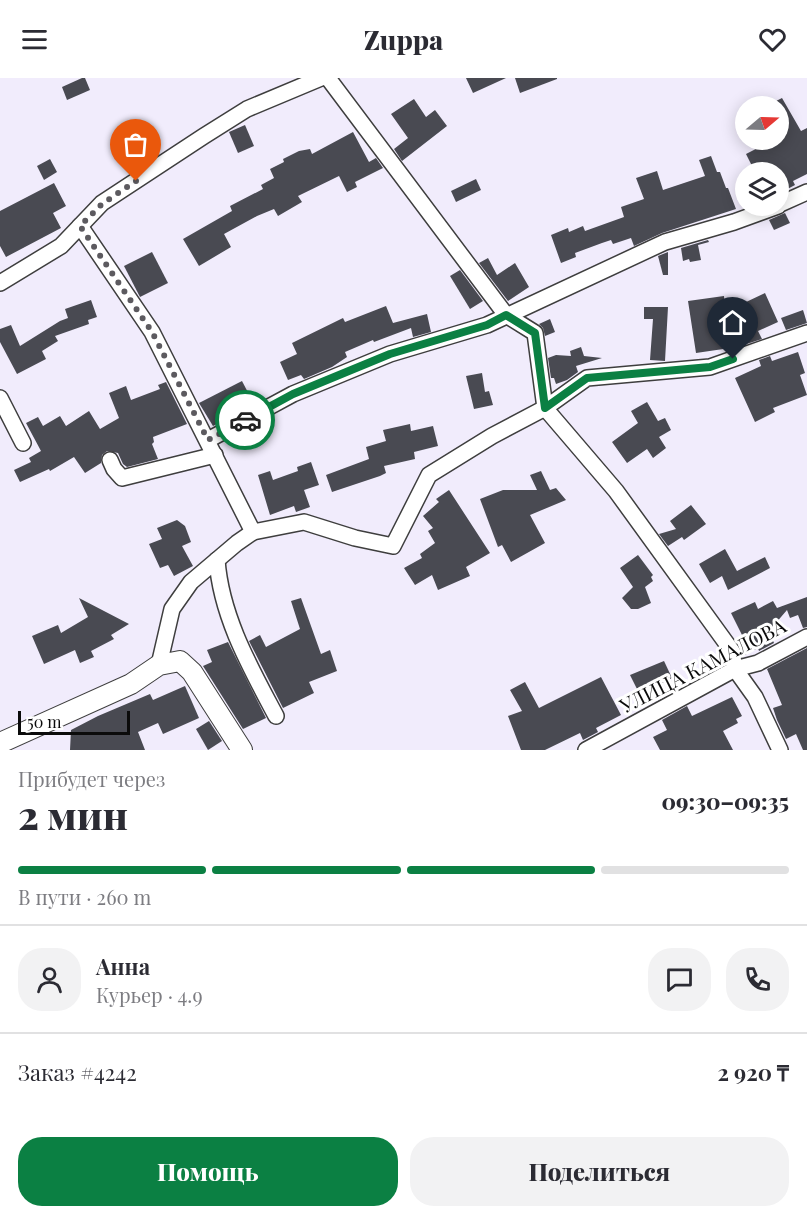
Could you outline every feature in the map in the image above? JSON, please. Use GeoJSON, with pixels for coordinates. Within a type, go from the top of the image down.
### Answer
{"type":"FeatureCollection","features":[{"type":"Feature","properties":{"kind":"street"},"geometry":{"type":"LineString","coordinates":[[0,283],[61,246],[102,204],[247,109],[321,78]]}},
{"type":"Feature","properties":{"kind":"street"},"geometry":{"type":"LineString","coordinates":[[328,78],[506,315],[535,333],[545,408],[616,491],[732,651],[735,669],[755,697],[780,750]]}},
{"type":"Feature","properties":{"kind":"street"},"geometry":{"type":"LineString","coordinates":[[789,200],[807,192]]}},
{"type":"Feature","properties":{"kind":"street"},"geometry":{"type":"LineString","coordinates":[[208,440],[293,394],[390,354],[487,325],[665,242],[750,216]]}},
{"type":"Feature","properties":{"kind":"street"},"geometry":{"type":"LineString","coordinates":[[80,226],[152,332],[253,532]]}},
{"type":"Feature","properties":{"kind":"street"},"geometry":{"type":"LineString","coordinates":[[159,665],[172,609],[191,582],[253,532],[304,522],[355,538],[393,546],[429,475],[492,436],[545,408],[587,378],[710,367],[807,333]]}},
{"type":"Feature","properties":{"kind":"street"},"geometry":{"type":"LineString","coordinates":[[0,398],[23,443]]}},
{"type":"Feature","properties":{"kind":"street"},"geometry":{"type":"LineString","coordinates":[[110,460],[122,478],[215,455]]}},
{"type":"Feature","properties":{"kind":"street"},"geometry":{"type":"LineString","coordinates":[[217,560],[218,578],[233,626],[245,657],[276,716]]}},
{"type":"Feature","properties":{"kind":"street","name":"УЛИЦА КАМАЛОВА"},"geometry":{"type":"LineString","coordinates":[[586,750],[735,669],[758,663],[807,637]]}},
{"type":"Feature","properties":{"kind":"street"},"geometry":{"type":"LineString","coordinates":[[0,743],[131,684],[159,665],[180,661],[192,672],[242,750]]}},
{"type":"Feature","properties":{"kind":"building"},"geometry":{"type":"Polygon","coordinates":[[[85,78],[90,90],[67,100],[62,87],[85,78]]]}},
{"type":"Feature","properties":{"kind":"building"},"geometry":{"type":"Polygon","coordinates":[[[466,78],[506,78],[473,93],[466,78]]]}},
{"type":"Feature","properties":{"kind":"building"},"geometry":{"type":"Polygon","coordinates":[[[515,78],[557,78],[557,79],[520,93],[515,78]]]}},
{"type":"Feature","properties":{"kind":"building"},"geometry":{"type":"Polygon","coordinates":[[[414,99],[426,117],[435,110],[447,126],[402,161],[394,149],[408,138],[391,114],[414,99]]]}},
{"type":"Feature","properties":{"kind":"building"},"geometry":{"type":"Polygon","coordinates":[[[789,110],[801,131],[807,128],[807,174],[793,181],[795,185],[789,188],[789,162],[750,162],[746,154],[754,150],[789,150],[789,110]]]}},
{"type":"Feature","properties":{"kind":"building"},"geometry":{"type":"Polygon","coordinates":[[[245,125],[254,146],[238,153],[229,132],[245,125]]]}},
{"type":"Feature","properties":{"kind":"building"},"geometry":{"type":"Polygon","coordinates":[[[353,132],[369,162],[376,158],[383,168],[355,182],[357,187],[347,192],[339,176],[298,196],[302,202],[278,216],[274,209],[257,216],[224,234],[231,247],[199,266],[183,239],[232,211],[230,206],[263,189],[261,185],[274,178],[270,169],[284,162],[283,159],[299,151],[310,149],[312,154],[353,132]]]}},
{"type":"Feature","properties":{"kind":"building"},"geometry":{"type":"Polygon","coordinates":[[[711,156],[717,172],[720,172],[728,188],[735,209],[662,233],[634,246],[631,238],[613,244],[611,240],[575,253],[576,257],[561,263],[551,235],[568,228],[569,232],[583,226],[585,231],[624,217],[621,207],[644,199],[636,178],[657,171],[663,190],[705,176],[699,160],[711,156]]]}},
{"type":"Feature","properties":{"kind":"building"},"geometry":{"type":"Polygon","coordinates":[[[50,159],[57,172],[44,180],[37,166],[50,159]]]}},
{"type":"Feature","properties":{"kind":"building"},"geometry":{"type":"Polygon","coordinates":[[[476,179],[481,190],[456,202],[451,191],[476,179]]]}},
{"type":"Feature","properties":{"kind":"building"},"geometry":{"type":"Polygon","coordinates":[[[54,183],[66,206],[53,213],[61,228],[6,257],[0,246],[0,211],[54,183]]]}},
{"type":"Feature","properties":{"kind":"building"},"geometry":{"type":"Polygon","coordinates":[[[778,216],[786,216],[790,223],[774,230],[769,220],[778,216]]]}},
{"type":"Feature","properties":{"kind":"building"},"geometry":{"type":"Polygon","coordinates":[[[708,240],[709,242],[698,245],[701,260],[683,261],[681,248],[708,240]]]}},
{"type":"Feature","properties":{"kind":"building"},"geometry":{"type":"Polygon","coordinates":[[[152,252],[168,283],[140,297],[124,266],[152,252]]]}},
{"type":"Feature","properties":{"kind":"building"},"geometry":{"type":"Polygon","coordinates":[[[668,252],[668,275],[663,275],[658,256],[668,252]]]}},
{"type":"Feature","properties":{"kind":"building"},"geometry":{"type":"Polygon","coordinates":[[[488,258],[497,275],[515,263],[529,287],[508,301],[479,263],[488,258]]]}},
{"type":"Feature","properties":{"kind":"building"},"geometry":{"type":"Polygon","coordinates":[[[460,270],[483,301],[470,309],[450,276],[460,270]]]}},
{"type":"Feature","properties":{"kind":"building"},"geometry":{"type":"Polygon","coordinates":[[[765,293],[778,322],[758,331],[762,339],[737,347],[696,353],[688,301],[724,296],[725,312],[765,293]]]}},
{"type":"Feature","properties":{"kind":"building"},"geometry":{"type":"Polygon","coordinates":[[[91,300],[97,317],[88,320],[89,324],[55,336],[58,341],[42,351],[46,359],[17,374],[0,342],[0,329],[11,325],[20,346],[68,318],[65,309],[91,300]]]}},
{"type":"Feature","properties":{"kind":"building"},"geometry":{"type":"Polygon","coordinates":[[[386,306],[393,323],[427,314],[431,332],[413,337],[411,328],[374,342],[373,340],[345,352],[347,357],[332,367],[304,379],[301,375],[288,380],[280,362],[297,354],[292,343],[343,318],[345,322],[386,306]]]}},
{"type":"Feature","properties":{"kind":"building"},"geometry":{"type":"Polygon","coordinates":[[[644,307],[668,307],[665,361],[650,360],[653,319],[644,319],[644,307]]]}},
{"type":"Feature","properties":{"kind":"building"},"geometry":{"type":"Polygon","coordinates":[[[803,310],[807,323],[786,330],[781,318],[803,310]]]}},
{"type":"Feature","properties":{"kind":"building"},"geometry":{"type":"Polygon","coordinates":[[[550,319],[555,332],[545,336],[539,324],[550,319]]]}},
{"type":"Feature","properties":{"kind":"building"},"geometry":{"type":"Polygon","coordinates":[[[581,347],[584,356],[602,358],[576,366],[578,372],[556,384],[554,378],[551,378],[548,358],[556,355],[571,356],[570,351],[581,347]]]}},
{"type":"Feature","properties":{"kind":"building"},"geometry":{"type":"Polygon","coordinates":[[[798,352],[805,373],[800,375],[807,395],[773,408],[775,412],[755,422],[735,378],[761,366],[759,360],[770,356],[772,361],[798,352]]]}},
{"type":"Feature","properties":{"kind":"building"},"geometry":{"type":"Polygon","coordinates":[[[482,373],[485,392],[489,391],[493,405],[474,409],[466,376],[482,373]]]}},
{"type":"Feature","properties":{"kind":"building"},"geometry":{"type":"Polygon","coordinates":[[[242,381],[254,404],[213,426],[199,403],[242,381]]]}},
{"type":"Feature","properties":{"kind":"building"},"geometry":{"type":"Polygon","coordinates":[[[166,382],[187,424],[153,437],[152,444],[158,459],[127,467],[118,453],[107,451],[102,455],[101,463],[85,473],[74,457],[50,471],[49,469],[20,482],[14,470],[31,462],[29,458],[41,451],[26,423],[38,417],[43,426],[60,416],[66,426],[89,411],[100,429],[119,418],[109,393],[126,386],[131,400],[160,389],[158,385],[166,382]]]}},
{"type":"Feature","properties":{"kind":"building"},"geometry":{"type":"Polygon","coordinates":[[[647,402],[658,421],[665,418],[671,430],[659,437],[666,448],[653,458],[647,449],[627,463],[612,442],[638,423],[631,411],[647,402]]]}},
{"type":"Feature","properties":{"kind":"building"},"geometry":{"type":"Polygon","coordinates":[[[410,424],[411,431],[433,426],[438,446],[414,452],[415,459],[384,466],[386,473],[380,476],[332,492],[326,475],[369,459],[366,447],[386,441],[383,430],[410,424]]]}},
{"type":"Feature","properties":{"kind":"building"},"geometry":{"type":"Polygon","coordinates":[[[311,462],[319,485],[304,490],[310,507],[296,512],[294,506],[270,515],[258,475],[270,471],[273,480],[298,471],[297,467],[311,462]]]}},
{"type":"Feature","properties":{"kind":"building"},"geometry":{"type":"Polygon","coordinates":[[[541,471],[550,490],[556,488],[566,500],[530,515],[545,543],[511,562],[502,545],[498,547],[480,499],[503,490],[537,490],[530,475],[541,471]]]}},
{"type":"Feature","properties":{"kind":"building"},"geometry":{"type":"Polygon","coordinates":[[[449,490],[490,553],[466,567],[470,576],[438,590],[432,575],[415,585],[404,568],[422,558],[420,554],[435,543],[428,531],[433,528],[423,516],[439,502],[436,499],[449,490]]]}},
{"type":"Feature","properties":{"kind":"building"},"geometry":{"type":"Polygon","coordinates":[[[691,505],[706,524],[684,540],[682,537],[668,546],[659,534],[676,529],[670,521],[691,505]]]}},
{"type":"Feature","properties":{"kind":"building"},"geometry":{"type":"Polygon","coordinates":[[[177,520],[185,526],[191,542],[182,546],[193,566],[174,576],[168,565],[160,568],[149,544],[162,539],[157,528],[177,520]]]}},
{"type":"Feature","properties":{"kind":"building"},"geometry":{"type":"Polygon","coordinates":[[[725,549],[737,571],[765,557],[770,568],[728,590],[722,576],[710,583],[699,564],[725,549]]]}},
{"type":"Feature","properties":{"kind":"building"},"geometry":{"type":"Polygon","coordinates":[[[638,555],[653,575],[651,577],[653,581],[645,587],[651,603],[638,609],[631,609],[622,598],[633,587],[620,568],[638,555]]]}},
{"type":"Feature","properties":{"kind":"building"},"geometry":{"type":"Polygon","coordinates":[[[807,597],[807,627],[803,628],[798,615],[790,618],[787,610],[769,631],[774,643],[743,656],[738,642],[744,639],[731,613],[755,602],[758,609],[773,601],[777,608],[807,597]]]}},
{"type":"Feature","properties":{"kind":"building"},"geometry":{"type":"Polygon","coordinates":[[[79,598],[129,624],[111,635],[114,639],[91,651],[94,657],[80,663],[75,650],[44,664],[32,636],[58,625],[61,633],[88,617],[79,598]]]}},
{"type":"Feature","properties":{"kind":"building"},"geometry":{"type":"Polygon","coordinates":[[[301,598],[321,654],[330,650],[337,671],[309,682],[314,693],[283,708],[249,641],[260,635],[266,647],[300,629],[291,601],[301,598]]]}},
{"type":"Feature","properties":{"kind":"building"},"geometry":{"type":"Polygon","coordinates":[[[228,642],[266,718],[243,729],[203,666],[212,662],[207,650],[228,642]]]}},
{"type":"Feature","properties":{"kind":"building"},"geometry":{"type":"Polygon","coordinates":[[[807,648],[807,750],[803,750],[796,734],[786,739],[777,720],[773,708],[782,705],[767,669],[807,648]]]}},
{"type":"Feature","properties":{"kind":"building"},"geometry":{"type":"Polygon","coordinates":[[[664,661],[672,678],[640,695],[630,675],[664,661]]]}},
{"type":"Feature","properties":{"kind":"building"},"geometry":{"type":"Polygon","coordinates":[[[601,677],[621,715],[596,728],[598,732],[583,740],[580,733],[545,750],[521,750],[508,716],[522,711],[510,690],[525,682],[539,708],[601,677]]]}},
{"type":"Feature","properties":{"kind":"building"},"geometry":{"type":"Polygon","coordinates":[[[185,686],[199,718],[163,734],[158,723],[138,732],[145,750],[70,750],[71,730],[150,694],[153,700],[185,686]]]}},
{"type":"Feature","properties":{"kind":"building"},"geometry":{"type":"Polygon","coordinates":[[[732,697],[742,716],[736,719],[738,723],[723,731],[733,750],[660,750],[653,737],[667,730],[662,720],[687,706],[692,716],[732,697]]]}},
{"type":"Feature","properties":{"kind":"building"},"geometry":{"type":"Polygon","coordinates":[[[209,721],[222,741],[208,750],[196,729],[209,721]]]}},
{"type":"Feature","properties":{"kind":"way so far"},"geometry":{"type":"LineString","coordinates":[[136,181],[102,204],[80,226],[152,332],[208,440],[245,420]]}},
{"type":"Feature","properties":{"kind":"route"},"geometry":{"type":"LineString","coordinates":[[245,420],[293,394],[390,354],[487,325],[506,315],[535,333],[545,408],[587,378],[710,367],[733,359]]}}]}
